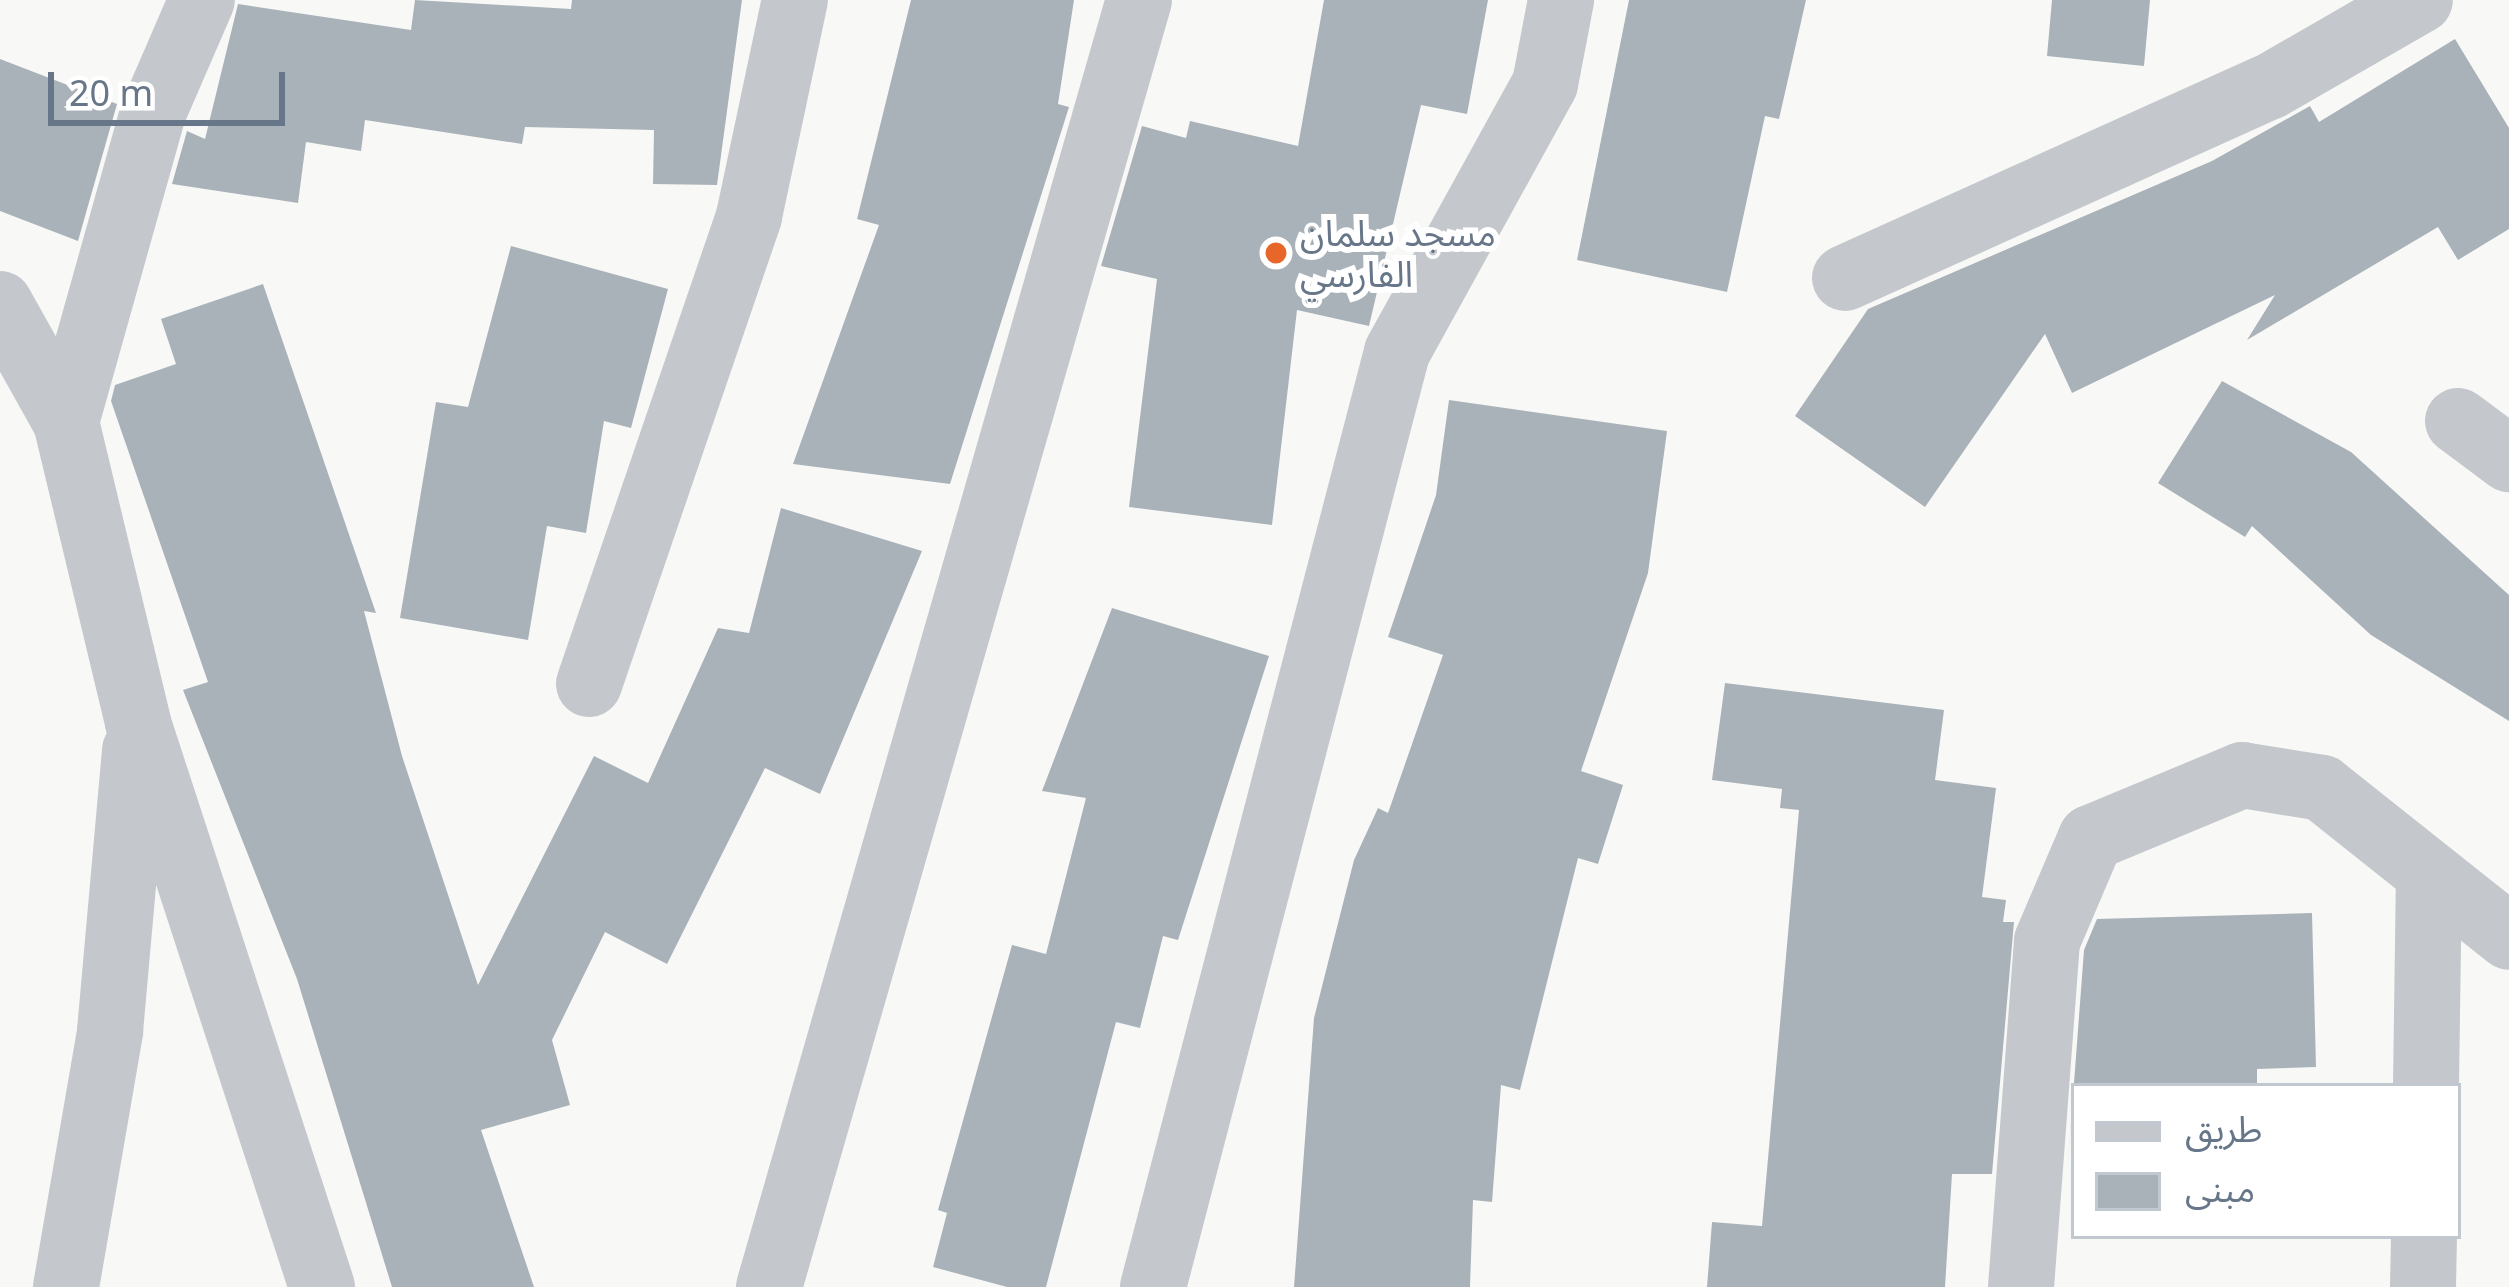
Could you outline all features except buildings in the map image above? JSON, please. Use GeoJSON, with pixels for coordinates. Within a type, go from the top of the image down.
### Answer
{"type":"FeatureCollection","features":[{"type":"Feature","properties":{"kind":"street"},"geometry":{"type":"LineString","coordinates":[[66,422],[153,113],[202,0]]}},
{"type":"Feature","properties":{"kind":"street"},"geometry":{"type":"LineString","coordinates":[[589,684],[749,216],[795,0]]}},
{"type":"Feature","properties":{"kind":"street"},"geometry":{"type":"LineString","coordinates":[[770,1287],[1139,0]]}},
{"type":"Feature","properties":{"kind":"street"},"geometry":{"type":"LineString","coordinates":[[1154,1287],[1397,352],[1545,84],[1562,0]]}},
{"type":"Feature","properties":{"kind":"street"},"geometry":{"type":"LineString","coordinates":[[1845,278],[2269,86],[2420,0]]}},
{"type":"Feature","properties":{"kind":"street"},"geometry":{"type":"LineString","coordinates":[[0,304],[66,422],[138,723],[322,1287]]}},
{"type":"Feature","properties":{"kind":"street"},"geometry":{"type":"LineString","coordinates":[[66,1287],[110,1031],[138,723]]}},
{"type":"Feature","properties":{"kind":"street"},"geometry":{"type":"LineString","coordinates":[[2021,1287],[2047,940],[2091,838],[2242,775],[2322,788],[2429,883],[2509,937]]}},
{"type":"Feature","properties":{"kind":"street"},"geometry":{"type":"LineString","coordinates":[[2426,1083],[2429,883]]}},
{"type":"Feature","properties":{"kind":"street"},"geometry":{"type":"LineString","coordinates":[[2423,1287],[2424,1239]]}},
{"type":"Feature","properties":{"kind":"place","name":"مسجد سلمان الفارسي"},"geometry":{"type":"Point","coordinates":[1276,253]}}]}
